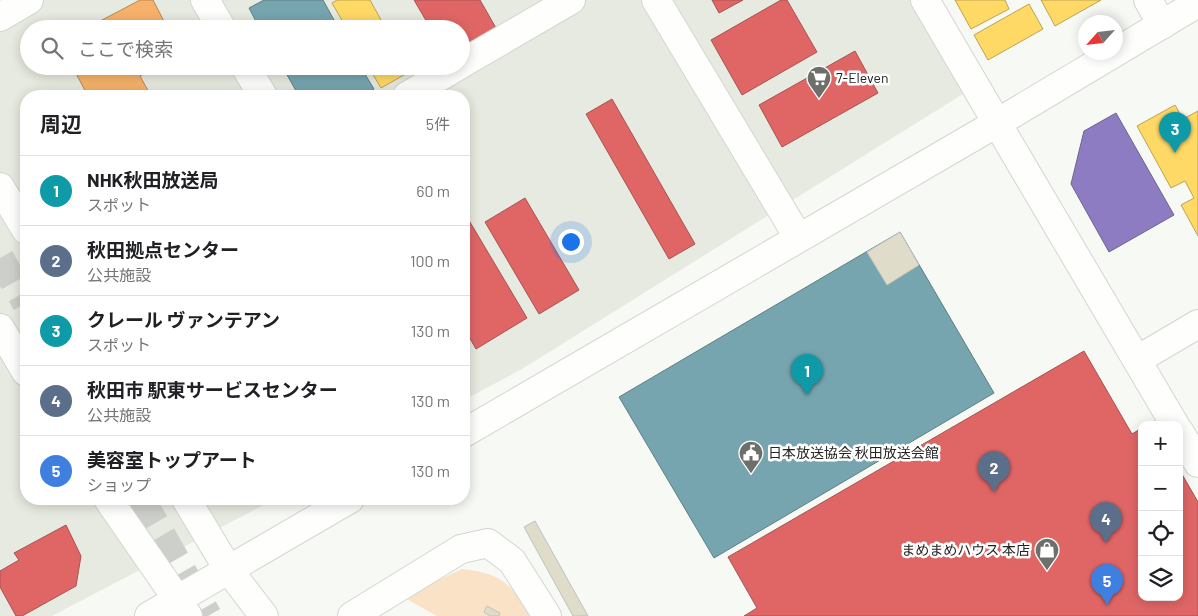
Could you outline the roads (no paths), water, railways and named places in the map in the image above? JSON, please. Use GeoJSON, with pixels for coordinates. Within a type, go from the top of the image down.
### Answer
{"type":"FeatureCollection","features":[{"type":"Feature","properties":{"kind":"street"},"geometry":{"type":"LineString","coordinates":[[0,17],[29,0]]}},
{"type":"Feature","properties":{"kind":"street"},"geometry":{"type":"LineString","coordinates":[[205,0],[217,20]]}},
{"type":"Feature","properties":{"kind":"street"},"geometry":{"type":"LineString","coordinates":[[470,59],[571,0]]}},
{"type":"Feature","properties":{"kind":"street"},"geometry":{"type":"LineString","coordinates":[[656,0],[798,237]]}},
{"type":"Feature","properties":{"kind":"street"},"geometry":{"type":"LineString","coordinates":[[925,0],[1174,421]]}},
{"type":"Feature","properties":{"kind":"street"},"geometry":{"type":"LineString","coordinates":[[1148,0],[1162,25]]}},
{"type":"Feature","properties":{"kind":"street"},"geometry":{"type":"LineString","coordinates":[[470,429],[997,123],[1198,3]]}},
{"type":"Feature","properties":{"kind":"street"},"geometry":{"type":"LineString","coordinates":[[250,75],[259,90]]}},
{"type":"Feature","properties":{"kind":"street"},"geometry":{"type":"LineString","coordinates":[[417,90],[443,75]]}},
{"type":"Feature","properties":{"kind":"street"},"geometry":{"type":"LineString","coordinates":[[0,187],[20,220]]}},
{"type":"Feature","properties":{"kind":"street"},"geometry":{"type":"LineString","coordinates":[[1137,360],[1198,324]]}},
{"type":"Feature","properties":{"kind":"street"},"geometry":{"type":"LineString","coordinates":[[0,328],[20,362]]}},
{"type":"Feature","properties":{"kind":"street"},"geometry":{"type":"LineString","coordinates":[[1183,438],[1198,463]]}},
{"type":"Feature","properties":{"kind":"street"},"geometry":{"type":"LineString","coordinates":[[112,505],[182,607]]}},
{"type":"Feature","properties":{"kind":"street"},"geometry":{"type":"LineString","coordinates":[[190,505],[228,569],[264,616]]}},
{"type":"Feature","properties":{"kind":"street"},"geometry":{"type":"LineString","coordinates":[[149,616],[182,607],[228,569],[340,505]]}},
{"type":"Feature","properties":{"kind":"street"},"geometry":{"type":"LineString","coordinates":[[352,616],[461,548],[488,543],[512,561],[547,616]]}},
{"type":"Feature","properties":{"kind":"tunnel"},"geometry":{"type":"LineString","coordinates":[[0,258],[20,293]]}},
{"type":"Feature","properties":{"kind":"tunnel"},"geometry":{"type":"LineString","coordinates":[[144,505],[208,616]]}},
{"type":"Feature","properties":{"kind":"place","name":"7-Eleven"},"geometry":{"type":"Point","coordinates":[819,99]}},
{"type":"Feature","properties":{"kind":"place","name":"クレール ヴァンテアン"},"geometry":{"type":"Point","coordinates":[1175,153]}},
{"type":"Feature","properties":{"kind":"place","name":"NHK秋田放送局"},"geometry":{"type":"Point","coordinates":[807,395]}},
{"type":"Feature","properties":{"kind":"place","name":"日本放送協会 秋田放送会館"},"geometry":{"type":"Point","coordinates":[751,474]}},
{"type":"Feature","properties":{"kind":"place","name":"秋田拠点センター"},"geometry":{"type":"Point","coordinates":[994,492]}},
{"type":"Feature","properties":{"kind":"place","name":"秋田市 駅東サービスセンター"},"geometry":{"type":"Point","coordinates":[1106,543]}},
{"type":"Feature","properties":{"kind":"place","name":"まめまめハウス 本店"},"geometry":{"type":"Point","coordinates":[1047,571]}},
{"type":"Feature","properties":{"kind":"place","name":"美容室トップアート"},"geometry":{"type":"Point","coordinates":[1107,605]}}]}
